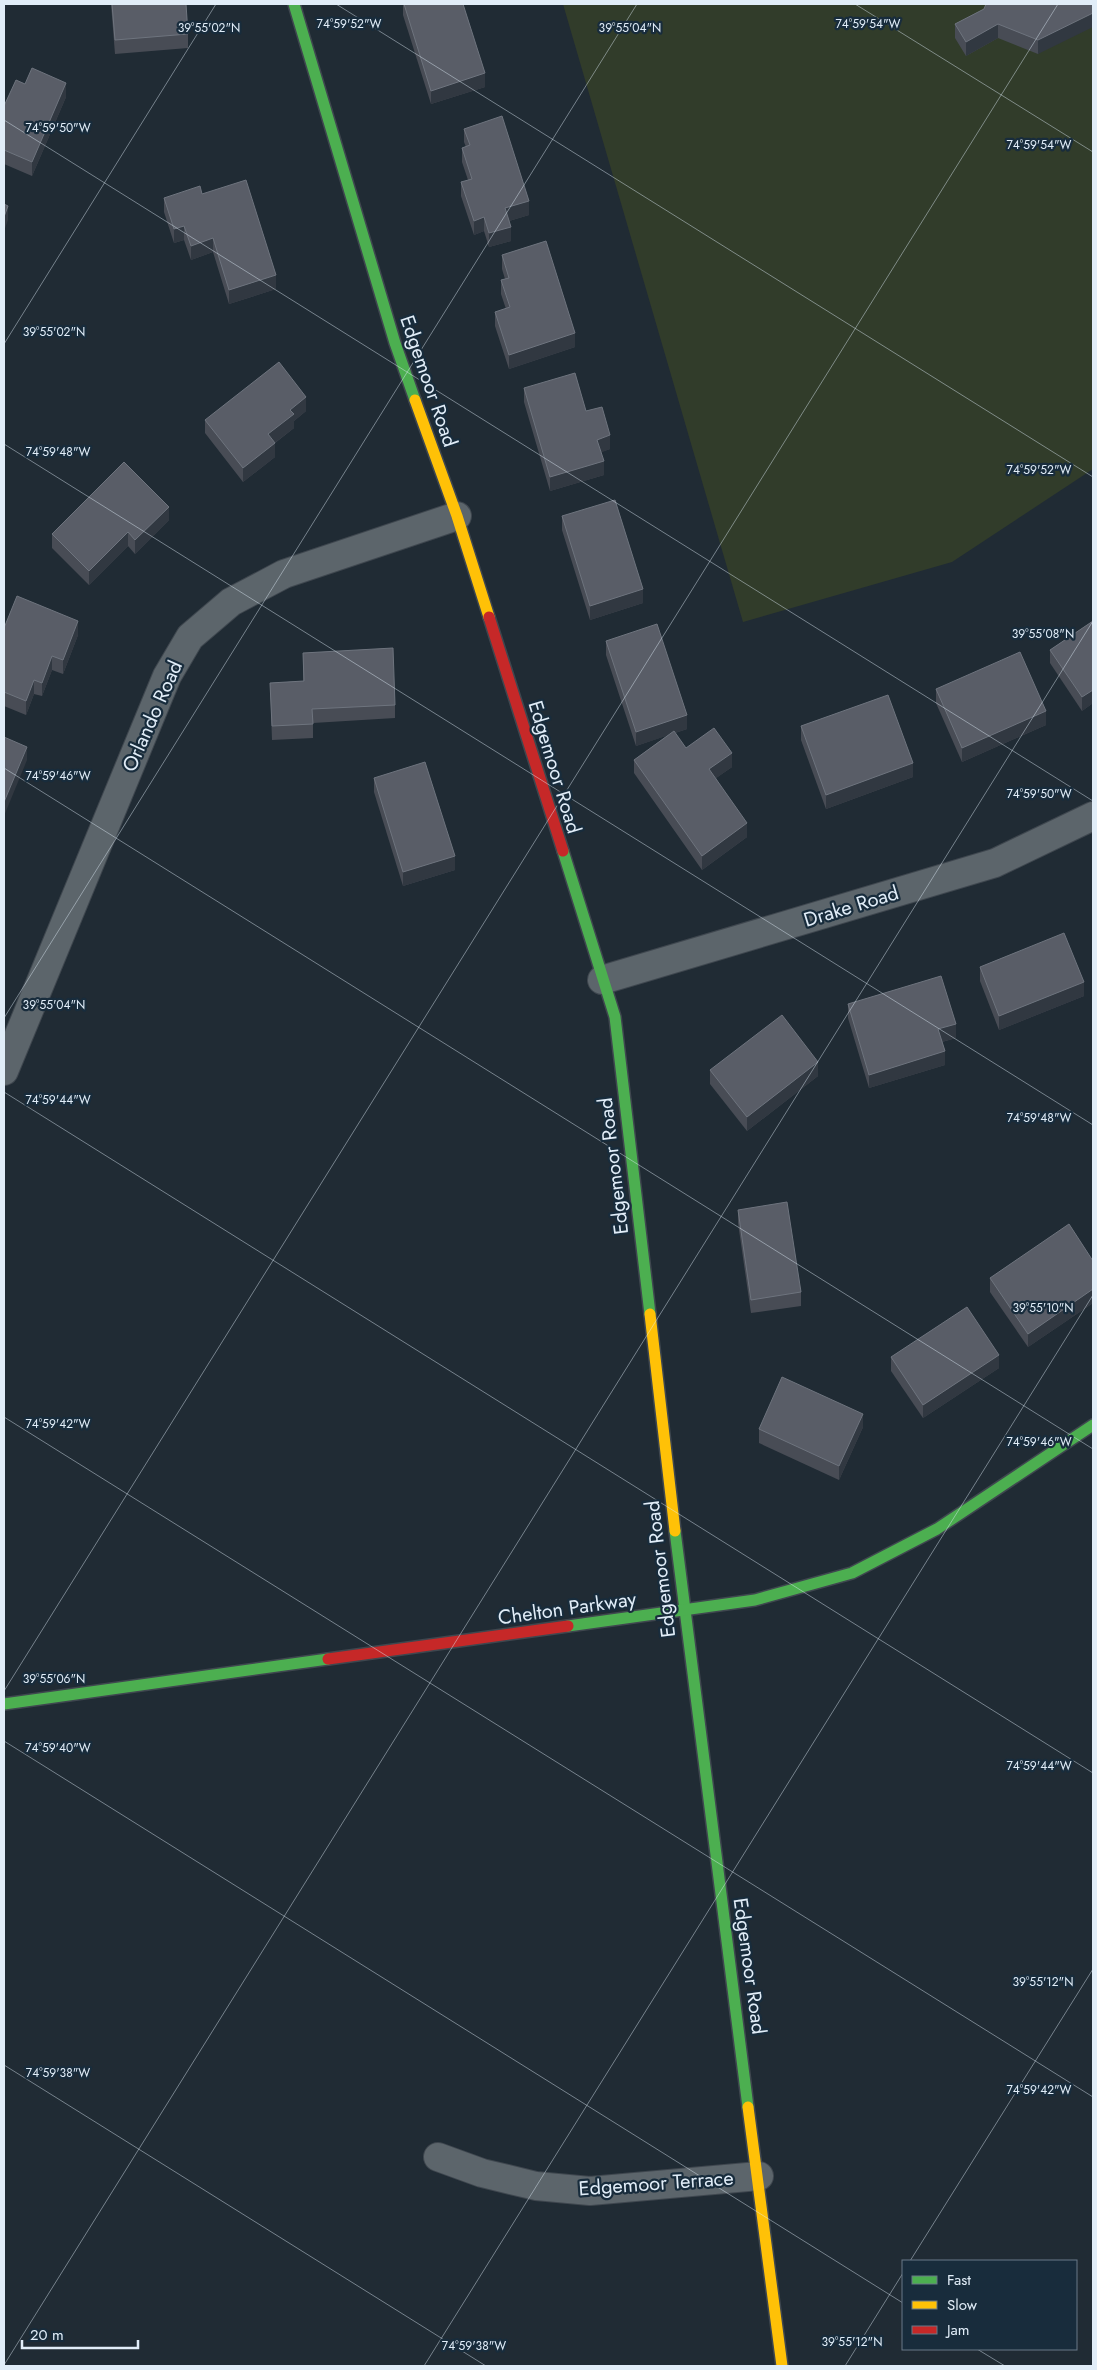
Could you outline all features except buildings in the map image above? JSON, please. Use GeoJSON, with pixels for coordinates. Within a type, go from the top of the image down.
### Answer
{"type":"FeatureCollection","features":[{"type":"Feature","properties":{"kind":"street","name":"Edgemoor Road"},"geometry":{"type":"LineString","coordinates":[[294,4],[395,344],[457,516],[615,1017],[684,1610],[782,2366]]}},
{"type":"Feature","properties":{"kind":"street","name":"Orlando Road"},"geometry":{"type":"LineString","coordinates":[[4,1071],[167,676],[190,637],[231,602],[284,574],[457,516]]}},
{"type":"Feature","properties":{"kind":"street","name":"Drake Road"},"geometry":{"type":"LineString","coordinates":[[602,980],[995,863],[1093,816]]}},
{"type":"Feature","properties":{"kind":"street","name":"Chelton Parkway"},"geometry":{"type":"LineString","coordinates":[[4,1704],[755,1600],[852,1573],[937,1529],[1093,1425]]}},
{"type":"Feature","properties":{"kind":"street","name":"Edgemoor Terrace"},"geometry":{"type":"LineString","coordinates":[[438,2157],[482,2173],[536,2186],[590,2191],[758,2176]]}},
{"type":"Feature","properties":{"kind":"green space"},"geometry":{"type":"Polygon","coordinates":[[[563,4],[1093,4],[1093,469],[952,562],[743,622],[563,4]]]}},
{"type":"Feature","properties":{"kind":"traffic: fast"},"geometry":{"type":"LineString","coordinates":[[294,4],[395,343],[415,400]]}},
{"type":"Feature","properties":{"kind":"traffic: fast"},"geometry":{"type":"LineString","coordinates":[[563,851],[615,1017],[650,1314]]}},
{"type":"Feature","properties":{"kind":"traffic: fast"},"geometry":{"type":"LineString","coordinates":[[568,1626],[755,1600],[852,1573],[937,1529],[1093,1425]]}},
{"type":"Feature","properties":{"kind":"traffic: fast"},"geometry":{"type":"LineString","coordinates":[[675,1531],[748,2107]]}},
{"type":"Feature","properties":{"kind":"traffic: fast"},"geometry":{"type":"LineString","coordinates":[[4,1704],[328,1659]]}},
{"type":"Feature","properties":{"kind":"traffic: slow"},"geometry":{"type":"LineString","coordinates":[[415,400],[457,516],[489,617]]}},
{"type":"Feature","properties":{"kind":"traffic: slow"},"geometry":{"type":"LineString","coordinates":[[650,1314],[675,1531]]}},
{"type":"Feature","properties":{"kind":"traffic: slow"},"geometry":{"type":"LineString","coordinates":[[748,2107],[782,2366]]}},
{"type":"Feature","properties":{"kind":"traffic: jam"},"geometry":{"type":"LineString","coordinates":[[489,617],[563,851]]}},
{"type":"Feature","properties":{"kind":"traffic: jam"},"geometry":{"type":"LineString","coordinates":[[328,1659],[568,1626]]}}]}
